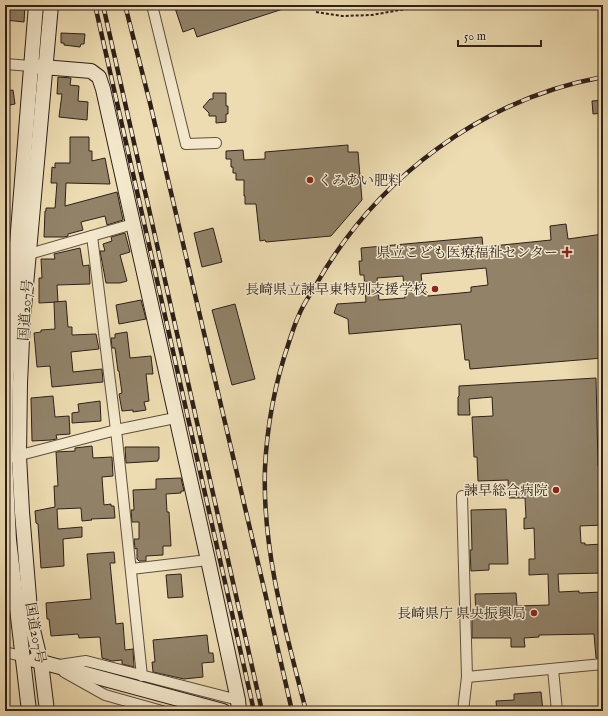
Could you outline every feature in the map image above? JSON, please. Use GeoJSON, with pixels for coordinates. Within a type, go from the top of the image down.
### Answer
{"type":"FeatureCollection","features":[{"type":"Feature","properties":{"kind":"street"},"geometry":{"type":"LineString","coordinates":[[36,5],[38,67]]}},
{"type":"Feature","properties":{"kind":"street","name":"国道207号"},"geometry":{"type":"LineString","coordinates":[[47,711],[47,665],[32,622],[22,512],[19,456],[23,320],[17,257],[38,67],[51,5]]}},
{"type":"Feature","properties":{"kind":"street"},"geometry":{"type":"LineString","coordinates":[[152,5],[186,144],[216,143]]}},
{"type":"Feature","properties":{"kind":"street"},"geometry":{"type":"LineString","coordinates":[[5,64],[91,71],[98,76],[103,89],[208,560],[238,705],[86,661],[47,665]]}},
{"type":"Feature","properties":{"kind":"street"},"geometry":{"type":"LineString","coordinates":[[29,711],[21,656],[9,540],[5,459],[6,382],[17,257],[133,224]]}},
{"type":"Feature","properties":{"kind":"street"},"geometry":{"type":"LineString","coordinates":[[92,236],[116,430],[142,676]]}},
{"type":"Feature","properties":{"kind":"street"},"geometry":{"type":"LineString","coordinates":[[6,382],[20,383]]}},
{"type":"Feature","properties":{"kind":"street"},"geometry":{"type":"LineString","coordinates":[[5,459],[116,430],[176,418]]}},
{"type":"Feature","properties":{"kind":"street"},"geometry":{"type":"LineString","coordinates":[[462,496],[467,677],[463,711]]}},
{"type":"Feature","properties":{"kind":"street"},"geometry":{"type":"LineString","coordinates":[[131,569],[208,560]]}},
{"type":"Feature","properties":{"kind":"street"},"geometry":{"type":"LineString","coordinates":[[5,652],[47,665],[223,711]]}},
{"type":"Feature","properties":{"kind":"street"},"geometry":{"type":"LineString","coordinates":[[467,677],[603,664]]}},
{"type":"Feature","properties":{"kind":"street"},"geometry":{"type":"LineString","coordinates":[[47,665],[105,695],[162,711]]}},
{"type":"Feature","properties":{"kind":"street"},"geometry":{"type":"LineString","coordinates":[[553,669],[557,711]]}},
{"type":"Feature","properties":{"kind":"path"},"geometry":{"type":"LineString","coordinates":[[316,12],[342,16],[372,15],[428,5]]}},
{"type":"Feature","properties":{"kind":"building"},"geometry":{"type":"Polygon","coordinates":[[[5,5],[25,5],[24,22],[5,20],[5,5]]]}},
{"type":"Feature","properties":{"kind":"building"},"geometry":{"type":"Polygon","coordinates":[[[174,5],[288,5],[289,7],[197,37],[194,28],[183,32],[174,5]]]}},
{"type":"Feature","properties":{"kind":"building"},"geometry":{"type":"Polygon","coordinates":[[[61,33],[85,34],[84,44],[81,44],[80,47],[64,45],[64,43],[61,43],[61,33]]]}},
{"type":"Feature","properties":{"kind":"building"},"geometry":{"type":"Polygon","coordinates":[[[58,77],[71,78],[70,85],[79,86],[78,101],[88,102],[87,120],[59,117],[62,94],[57,94],[58,77]]]}},
{"type":"Feature","properties":{"kind":"building"},"geometry":{"type":"Polygon","coordinates":[[[13,90],[15,104],[5,106],[5,91],[13,90]]]}},
{"type":"Feature","properties":{"kind":"building"},"geometry":{"type":"Polygon","coordinates":[[[213,93],[226,93],[226,106],[228,106],[228,114],[226,114],[226,122],[216,123],[216,116],[209,116],[209,113],[203,107],[210,99],[213,99],[213,93]]]}},
{"type":"Feature","properties":{"kind":"building"},"geometry":{"type":"Polygon","coordinates":[[[603,100],[603,113],[593,114],[592,101],[603,100]]]}},
{"type":"Feature","properties":{"kind":"building"},"geometry":{"type":"Polygon","coordinates":[[[70,137],[89,137],[89,151],[92,151],[92,161],[105,158],[110,184],[66,183],[65,206],[117,192],[123,220],[107,225],[105,216],[81,222],[83,230],[68,234],[68,236],[44,237],[46,208],[55,208],[57,183],[51,183],[52,167],[55,168],[55,163],[70,163],[70,137]]]}},
{"type":"Feature","properties":{"kind":"building","name":"くみあい肥料"},"geometry":{"type":"Polygon","coordinates":[[[348,145],[348,152],[358,152],[362,200],[331,236],[266,242],[265,240],[260,241],[256,204],[245,204],[244,180],[236,180],[236,173],[233,173],[233,167],[231,167],[231,159],[226,159],[226,151],[243,150],[244,160],[265,159],[265,152],[348,145]]]}},
{"type":"Feature","properties":{"kind":"building"},"geometry":{"type":"Polygon","coordinates":[[[566,224],[568,239],[603,234],[603,358],[470,369],[469,360],[465,360],[461,324],[349,334],[348,319],[334,313],[337,304],[366,302],[364,275],[360,275],[359,261],[362,261],[361,248],[482,237],[483,247],[551,240],[550,226],[566,224]],[[486,268],[421,274],[423,292],[427,292],[428,296],[471,292],[471,287],[488,285],[486,268]],[[403,276],[377,278],[379,300],[405,298],[403,276]]]}},
{"type":"Feature","properties":{"kind":"building"},"geometry":{"type":"Polygon","coordinates":[[[213,228],[222,262],[202,267],[194,233],[213,228]]]}},
{"type":"Feature","properties":{"kind":"building"},"geometry":{"type":"Polygon","coordinates":[[[125,233],[130,252],[120,255],[127,281],[120,283],[106,283],[100,251],[105,251],[103,244],[112,241],[111,237],[125,233]]]}},
{"type":"Feature","properties":{"kind":"building"},"geometry":{"type":"Polygon","coordinates":[[[80,248],[83,266],[89,265],[90,284],[57,285],[58,302],[39,303],[39,278],[42,278],[41,259],[55,259],[54,254],[80,248]]]}},
{"type":"Feature","properties":{"kind":"building"},"geometry":{"type":"Polygon","coordinates":[[[141,300],[146,319],[119,324],[116,305],[141,300]]]}},
{"type":"Feature","properties":{"kind":"building"},"geometry":{"type":"Polygon","coordinates":[[[66,301],[68,327],[72,327],[72,335],[96,334],[99,349],[71,352],[73,372],[102,369],[103,382],[52,387],[50,366],[37,367],[34,333],[41,332],[41,330],[55,329],[54,302],[66,301]]]}},
{"type":"Feature","properties":{"kind":"building"},"geometry":{"type":"Polygon","coordinates":[[[235,304],[255,379],[232,385],[212,310],[235,304]]]}},
{"type":"Feature","properties":{"kind":"building"},"geometry":{"type":"Polygon","coordinates":[[[127,332],[130,358],[151,356],[153,374],[146,374],[149,401],[144,402],[146,410],[133,412],[133,410],[122,411],[119,394],[122,393],[119,371],[115,348],[112,348],[111,338],[115,338],[115,334],[127,332]]]}},
{"type":"Feature","properties":{"kind":"building"},"geometry":{"type":"Polygon","coordinates":[[[596,378],[598,466],[603,466],[603,525],[580,526],[581,543],[585,543],[585,545],[603,544],[603,573],[558,574],[559,592],[603,592],[603,658],[596,658],[594,634],[539,635],[539,637],[524,638],[525,647],[511,647],[511,638],[472,638],[472,616],[476,616],[475,594],[516,593],[517,606],[549,605],[548,574],[529,575],[529,559],[535,559],[534,528],[524,529],[524,518],[526,518],[525,498],[509,498],[508,480],[478,481],[477,457],[474,457],[472,417],[493,416],[492,397],[469,399],[470,415],[458,415],[459,386],[596,378]]]}},
{"type":"Feature","properties":{"kind":"building"},"geometry":{"type":"Polygon","coordinates":[[[53,396],[55,417],[69,416],[70,434],[56,435],[57,439],[32,441],[31,398],[53,396]]]}},
{"type":"Feature","properties":{"kind":"building"},"geometry":{"type":"Polygon","coordinates":[[[100,401],[101,421],[72,423],[72,413],[79,412],[78,404],[100,401]]]}},
{"type":"Feature","properties":{"kind":"building"},"geometry":{"type":"Polygon","coordinates":[[[92,446],[93,458],[112,457],[113,476],[102,477],[104,505],[111,504],[111,506],[114,506],[115,518],[82,521],[81,508],[57,509],[58,529],[82,527],[82,537],[63,539],[64,566],[41,568],[38,524],[36,523],[35,511],[55,507],[54,486],[58,486],[56,452],[75,451],[75,448],[92,446]]]}},
{"type":"Feature","properties":{"kind":"building"},"geometry":{"type":"Polygon","coordinates":[[[125,447],[159,447],[159,459],[158,461],[126,463],[125,447]]]}},
{"type":"Feature","properties":{"kind":"building"},"geometry":{"type":"Polygon","coordinates":[[[181,478],[184,491],[181,491],[181,493],[166,494],[167,512],[169,512],[171,546],[163,546],[163,555],[146,556],[146,561],[139,561],[137,559],[137,548],[135,549],[134,539],[139,539],[139,522],[132,522],[131,510],[134,510],[133,490],[156,489],[156,479],[181,478]]]}},
{"type":"Feature","properties":{"kind":"building"},"geometry":{"type":"Polygon","coordinates":[[[506,509],[508,564],[489,564],[489,570],[471,571],[471,510],[506,509]]]}},
{"type":"Feature","properties":{"kind":"building"},"geometry":{"type":"Polygon","coordinates":[[[114,552],[115,563],[110,563],[116,624],[123,623],[125,650],[133,649],[134,667],[122,664],[122,660],[112,661],[102,658],[100,637],[79,638],[78,634],[51,636],[49,619],[47,619],[46,603],[91,599],[87,554],[114,552]]]}},
{"type":"Feature","properties":{"kind":"building"},"geometry":{"type":"Polygon","coordinates":[[[181,574],[183,597],[168,598],[166,575],[181,574]]]}},
{"type":"Feature","properties":{"kind":"building"},"geometry":{"type":"Polygon","coordinates":[[[207,635],[209,653],[213,653],[214,662],[202,663],[203,677],[184,679],[153,672],[152,662],[155,662],[153,640],[207,635]]]}},
{"type":"Feature","properties":{"kind":"building"},"geometry":{"type":"Polygon","coordinates":[[[541,692],[543,711],[497,711],[496,701],[514,700],[514,694],[541,692]]]}},
{"type":"Feature","properties":{"kind":"railway"},"geometry":{"type":"LineString","coordinates":[[95,5],[254,711]]}},
{"type":"Feature","properties":{"kind":"railway"},"geometry":{"type":"LineString","coordinates":[[103,5],[262,711]]}},
{"type":"Feature","properties":{"kind":"railway"},"geometry":{"type":"LineString","coordinates":[[125,5],[150,103],[292,711]]}},
{"type":"Feature","properties":{"kind":"railway"},"geometry":{"type":"LineString","coordinates":[[306,711],[283,621],[271,561],[265,499],[266,452],[272,404],[284,357],[301,311],[342,245],[370,209],[402,177],[438,148],[475,124],[516,104],[558,88],[603,77]]}},
{"type":"Feature","properties":{"kind":"place","name":"くみあい肥料"},"geometry":{"type":"Point","coordinates":[310,180]}},
{"type":"Feature","properties":{"kind":"place","name":"県立こども医療福祉センター"},"geometry":{"type":"Point","coordinates":[567,252]}},
{"type":"Feature","properties":{"kind":"place","name":"長崎県立諫早東特別支援学校"},"geometry":{"type":"Point","coordinates":[435,289]}},
{"type":"Feature","properties":{"kind":"place","name":"諫早総合病院"},"geometry":{"type":"Point","coordinates":[556,490]}},
{"type":"Feature","properties":{"kind":"place","name":"長崎県庁 県央振興局"},"geometry":{"type":"Point","coordinates":[534,613]}}]}
